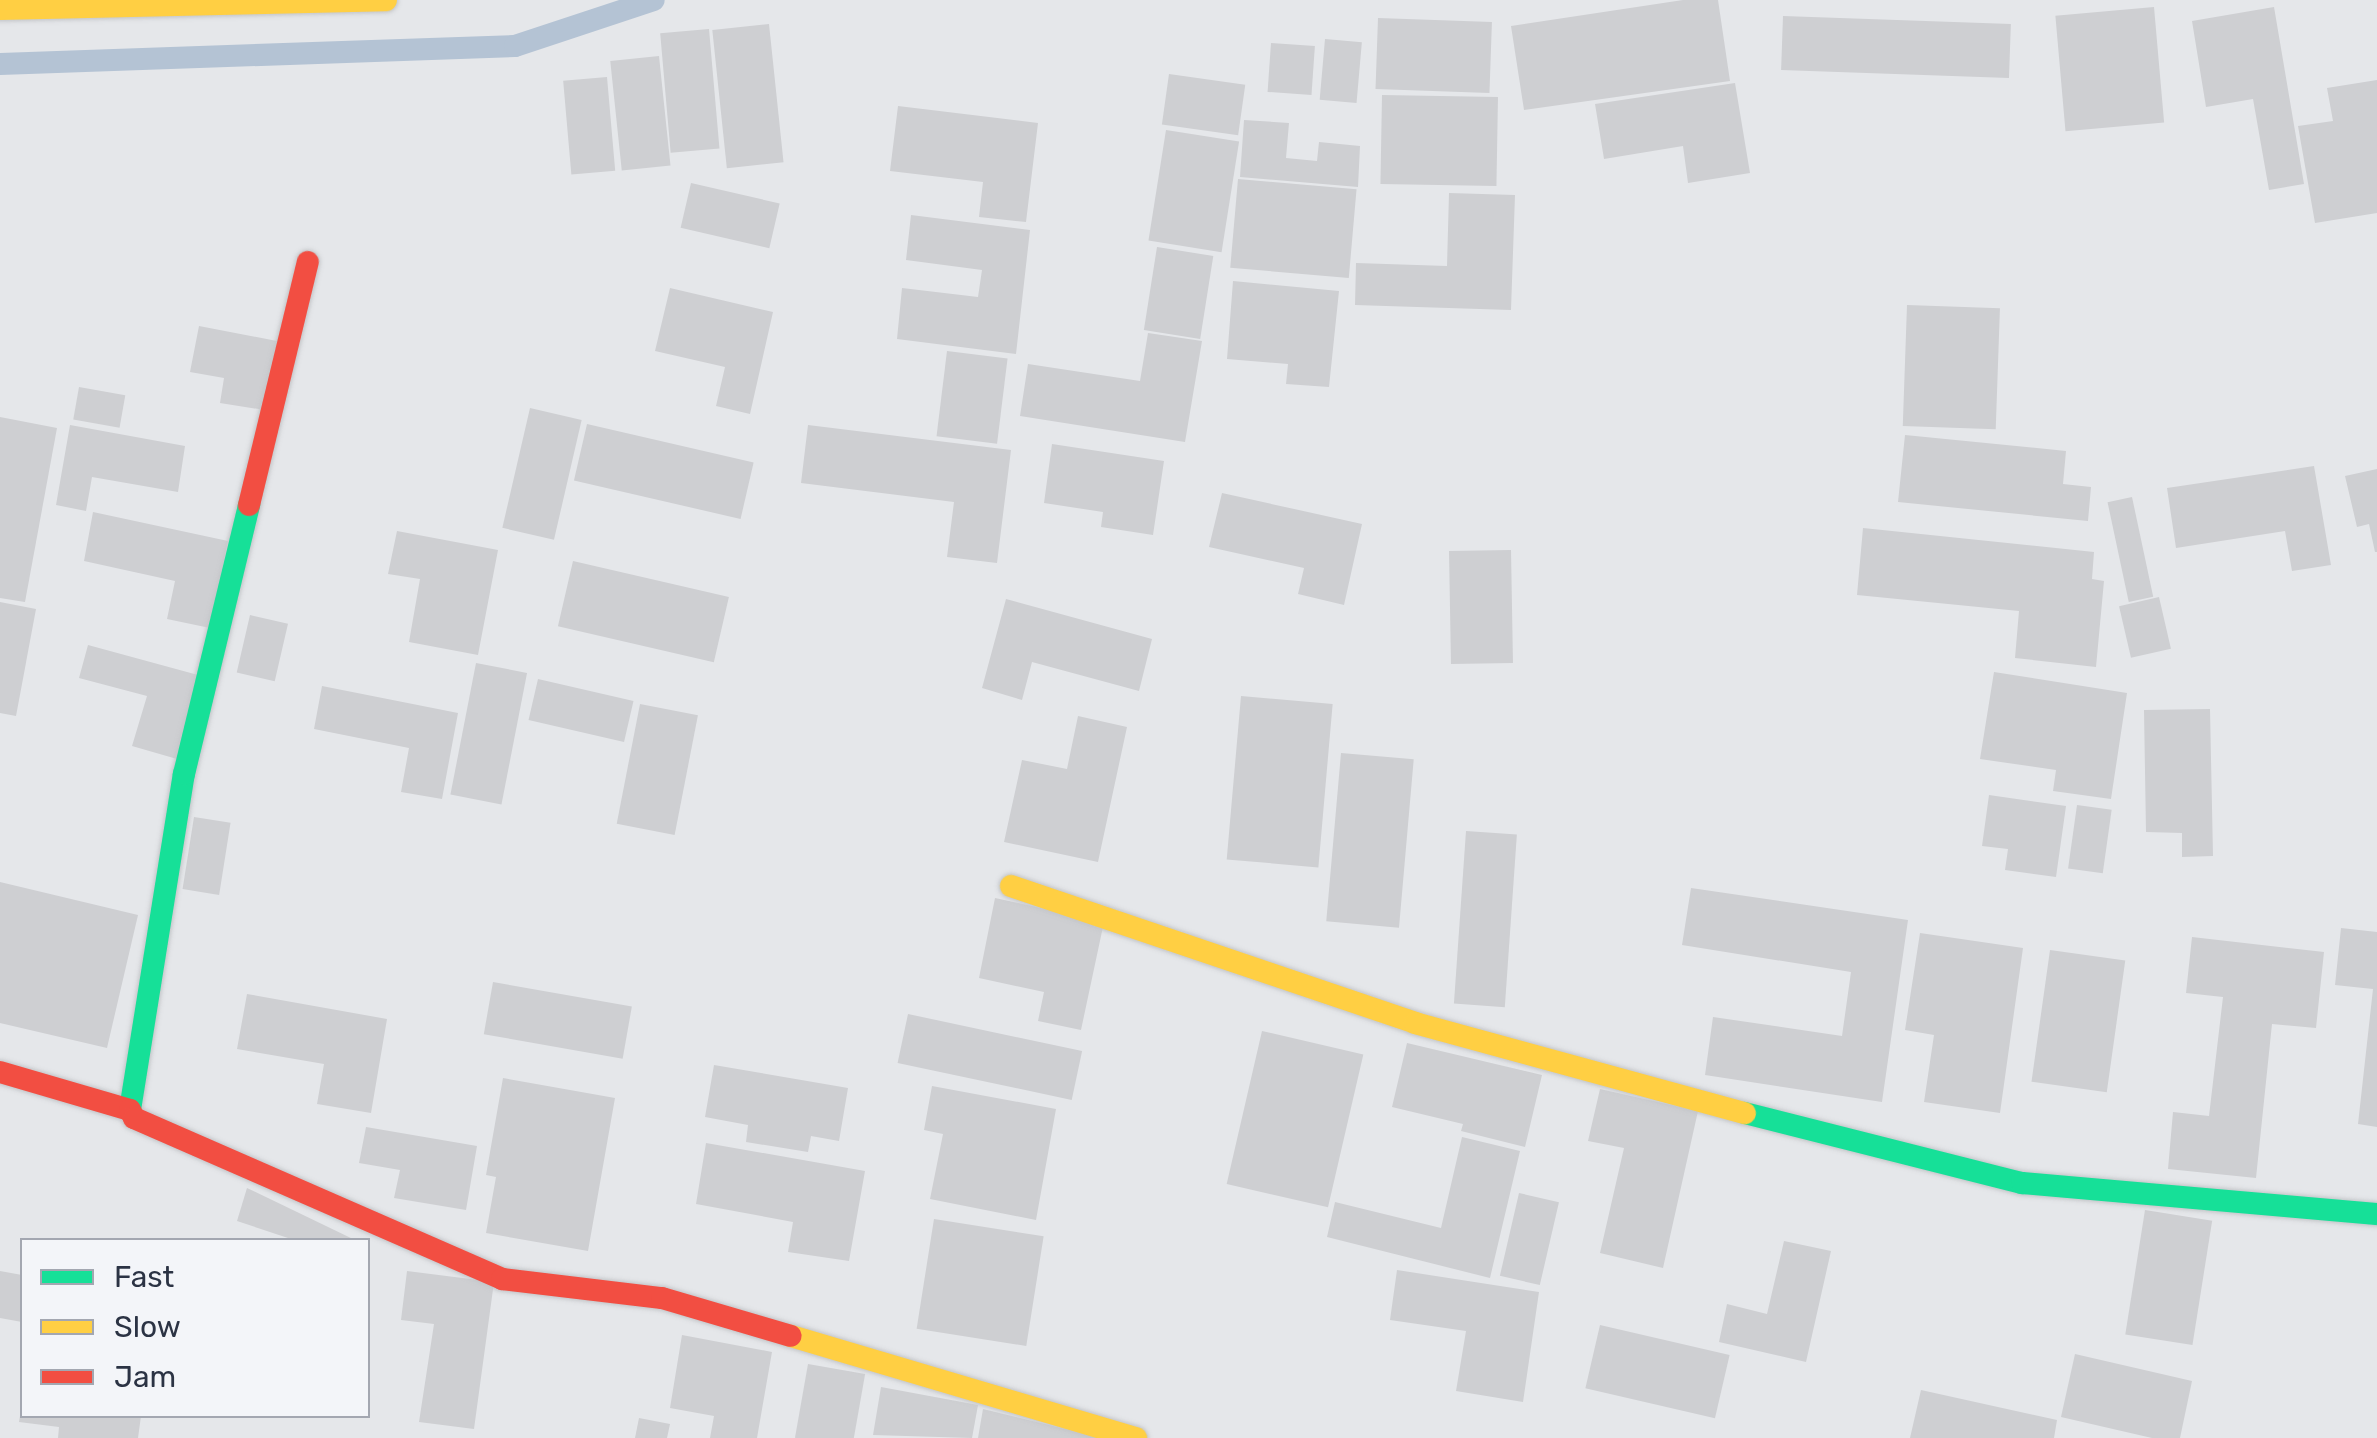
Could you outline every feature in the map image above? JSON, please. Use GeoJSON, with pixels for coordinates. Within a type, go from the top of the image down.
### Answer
{"type":"FeatureCollection","features":[{"type":"Feature","properties":{"kind":"street"},"geometry":{"type":"LineString","coordinates":[[0,9],[386,0]]}},
{"type":"Feature","properties":{"kind":"street"},"geometry":{"type":"LineString","coordinates":[[308,262],[184,774],[130,1110],[134,1118],[502,1279],[662,1298],[1136,1438]]}},
{"type":"Feature","properties":{"kind":"street"},"geometry":{"type":"LineString","coordinates":[[1011,886],[1416,1024],[1632,1084],[2022,1183],[2377,1214]]}},
{"type":"Feature","properties":{"kind":"street"},"geometry":{"type":"LineString","coordinates":[[0,1072],[130,1110]]}},
{"type":"Feature","properties":{"kind":"building"},"geometry":{"type":"Polygon","coordinates":[[[1683,0],[1718,0],[1730,81],[1524,110],[1511,26],[1683,0]]]}},
{"type":"Feature","properties":{"kind":"building"},"geometry":{"type":"Polygon","coordinates":[[[2154,7],[2164,123],[2065,131],[2055,16],[2154,7]]]}},
{"type":"Feature","properties":{"kind":"building"},"geometry":{"type":"Polygon","coordinates":[[[2274,7],[2304,184],[2269,190],[2253,99],[2206,107],[2192,21],[2274,7]]]}},
{"type":"Feature","properties":{"kind":"building"},"geometry":{"type":"Polygon","coordinates":[[[1783,16],[2011,24],[2009,78],[1781,70],[1783,16]]]}},
{"type":"Feature","properties":{"kind":"building"},"geometry":{"type":"Polygon","coordinates":[[[1378,18],[1492,22],[1489,93],[1376,89],[1378,18]]]}},
{"type":"Feature","properties":{"kind":"building"},"geometry":{"type":"Polygon","coordinates":[[[769,24],[784,162],[727,168],[712,30],[769,24]]]}},
{"type":"Feature","properties":{"kind":"building"},"geometry":{"type":"Polygon","coordinates":[[[709,29],[719,149],[671,153],[660,33],[709,29]]]}},
{"type":"Feature","properties":{"kind":"building"},"geometry":{"type":"Polygon","coordinates":[[[1325,39],[1362,42],[1357,103],[1320,100],[1325,39]]]}},
{"type":"Feature","properties":{"kind":"building"},"geometry":{"type":"Polygon","coordinates":[[[1271,43],[1315,46],[1311,95],[1268,92],[1271,43]]]}},
{"type":"Feature","properties":{"kind":"building"},"geometry":{"type":"Polygon","coordinates":[[[659,56],[670,165],[622,171],[610,61],[659,56]]]}},
{"type":"Feature","properties":{"kind":"building"},"geometry":{"type":"Polygon","coordinates":[[[1169,74],[1245,85],[1238,135],[1162,125],[1169,74]]]}},
{"type":"Feature","properties":{"kind":"building"},"geometry":{"type":"Polygon","coordinates":[[[607,77],[615,171],[571,174],[563,81],[607,77]]]}},
{"type":"Feature","properties":{"kind":"building"},"geometry":{"type":"Polygon","coordinates":[[[2377,80],[2377,213],[2315,223],[2298,126],[2333,121],[2327,88],[2377,80]]]}},
{"type":"Feature","properties":{"kind":"building"},"geometry":{"type":"Polygon","coordinates":[[[1735,83],[1750,173],[1688,183],[1683,146],[1604,159],[1595,104],[1735,83]]]}},
{"type":"Feature","properties":{"kind":"building"},"geometry":{"type":"Polygon","coordinates":[[[1382,95],[1498,97],[1496,186],[1380,184],[1382,95]]]}},
{"type":"Feature","properties":{"kind":"building"},"geometry":{"type":"Polygon","coordinates":[[[898,106],[1038,123],[1026,222],[979,217],[983,182],[890,171],[898,106]]]}},
{"type":"Feature","properties":{"kind":"building"},"geometry":{"type":"Polygon","coordinates":[[[1244,120],[1289,123],[1286,158],[1317,161],[1319,142],[1360,146],[1358,187],[1240,177],[1244,120]]]}},
{"type":"Feature","properties":{"kind":"building"},"geometry":{"type":"Polygon","coordinates":[[[1166,130],[1239,142],[1222,252],[1148,241],[1166,130]]]}},
{"type":"Feature","properties":{"kind":"building"},"geometry":{"type":"Polygon","coordinates":[[[1238,179],[1357,189],[1349,278],[1230,268],[1238,179]]]}},
{"type":"Feature","properties":{"kind":"building"},"geometry":{"type":"Polygon","coordinates":[[[691,183],[780,203],[769,248],[681,228],[691,183]]]}},
{"type":"Feature","properties":{"kind":"building"},"geometry":{"type":"Polygon","coordinates":[[[1449,193],[1515,195],[1511,310],[1355,305],[1356,263],[1447,266],[1449,193]]]}},
{"type":"Feature","properties":{"kind":"building"},"geometry":{"type":"Polygon","coordinates":[[[911,215],[1030,230],[1016,354],[897,339],[902,288],[978,297],[982,270],[906,260],[911,215]]]}},
{"type":"Feature","properties":{"kind":"building"},"geometry":{"type":"Polygon","coordinates":[[[1157,247],[1213,256],[1200,339],[1144,330],[1157,247]]]}},
{"type":"Feature","properties":{"kind":"building"},"geometry":{"type":"Polygon","coordinates":[[[1233,281],[1339,291],[1329,387],[1286,384],[1288,364],[1227,359],[1233,281]]]}},
{"type":"Feature","properties":{"kind":"building"},"geometry":{"type":"Polygon","coordinates":[[[670,288],[773,312],[750,414],[716,406],[725,367],[655,351],[670,288]]]}},
{"type":"Feature","properties":{"kind":"building"},"geometry":{"type":"Polygon","coordinates":[[[1907,305],[2000,308],[1996,429],[1903,426],[1907,305]]]}},
{"type":"Feature","properties":{"kind":"building"},"geometry":{"type":"Polygon","coordinates":[[[199,326],[282,342],[271,411],[220,403],[224,378],[190,372],[199,326]]]}},
{"type":"Feature","properties":{"kind":"building"},"geometry":{"type":"Polygon","coordinates":[[[1148,333],[1202,341],[1185,442],[1020,416],[1028,364],[1140,381],[1148,333]]]}},
{"type":"Feature","properties":{"kind":"building"},"geometry":{"type":"Polygon","coordinates":[[[947,351],[1008,358],[997,444],[937,436],[947,351]]]}},
{"type":"Feature","properties":{"kind":"building"},"geometry":{"type":"Polygon","coordinates":[[[79,387],[125,395],[120,428],[73,419],[79,387]]]}},
{"type":"Feature","properties":{"kind":"building"},"geometry":{"type":"Polygon","coordinates":[[[530,408],[582,420],[554,540],[502,528],[530,408]]]}},
{"type":"Feature","properties":{"kind":"building"},"geometry":{"type":"Polygon","coordinates":[[[0,417],[57,428],[25,602],[0,598],[0,417]]]}},
{"type":"Feature","properties":{"kind":"building"},"geometry":{"type":"Polygon","coordinates":[[[587,424],[754,462],[741,519],[574,481],[587,424]]]}},
{"type":"Feature","properties":{"kind":"building"},"geometry":{"type":"Polygon","coordinates":[[[70,425],[185,446],[178,492],[92,477],[86,511],[56,505],[70,425]]]}},
{"type":"Feature","properties":{"kind":"building"},"geometry":{"type":"Polygon","coordinates":[[[808,425],[1011,450],[997,563],[947,557],[954,502],[801,483],[808,425]]]}},
{"type":"Feature","properties":{"kind":"building"},"geometry":{"type":"Polygon","coordinates":[[[1905,435],[2066,451],[2063,484],[2091,487],[2088,521],[1898,502],[1905,435]]]}},
{"type":"Feature","properties":{"kind":"building"},"geometry":{"type":"Polygon","coordinates":[[[1052,444],[1164,461],[1153,535],[1101,527],[1103,512],[1044,503],[1052,444]]]}},
{"type":"Feature","properties":{"kind":"building"},"geometry":{"type":"Polygon","coordinates":[[[2314,466],[2331,565],[2292,571],[2285,531],[2176,548],[2167,488],[2314,466]]]}},
{"type":"Feature","properties":{"kind":"building"},"geometry":{"type":"Polygon","coordinates":[[[2377,469],[2375,552],[2369,524],[2357,527],[2345,476],[2377,469]]]}},
{"type":"Feature","properties":{"kind":"building"},"geometry":{"type":"Polygon","coordinates":[[[1222,493],[1362,524],[1344,605],[1298,594],[1304,568],[1209,547],[1222,493]]]}},
{"type":"Feature","properties":{"kind":"building"},"geometry":{"type":"Polygon","coordinates":[[[2132,497],[2153,597],[2129,602],[2108,502],[2132,497]]]}},
{"type":"Feature","properties":{"kind":"building"},"geometry":{"type":"Polygon","coordinates":[[[93,512],[228,541],[210,628],[167,619],[175,581],[84,561],[93,512]]]}},
{"type":"Feature","properties":{"kind":"building"},"geometry":{"type":"Polygon","coordinates":[[[1863,528],[2094,552],[2092,579],[2104,581],[2096,667],[2015,658],[2019,611],[1857,595],[1863,528]]]}},
{"type":"Feature","properties":{"kind":"building"},"geometry":{"type":"Polygon","coordinates":[[[397,531],[498,550],[478,655],[409,642],[420,579],[388,574],[397,531]]]}},
{"type":"Feature","properties":{"kind":"building"},"geometry":{"type":"Polygon","coordinates":[[[1511,550],[1513,663],[1451,664],[1449,551],[1511,550]]]}},
{"type":"Feature","properties":{"kind":"building"},"geometry":{"type":"Polygon","coordinates":[[[573,561],[729,597],[714,662],[558,626],[573,561]]]}},
{"type":"Feature","properties":{"kind":"building"},"geometry":{"type":"Polygon","coordinates":[[[2159,597],[2171,649],[2131,658],[2119,606],[2159,597]]]}},
{"type":"Feature","properties":{"kind":"building"},"geometry":{"type":"Polygon","coordinates":[[[1006,599],[1152,639],[1139,691],[1032,662],[1022,700],[982,688],[1006,599]]]}},
{"type":"Feature","properties":{"kind":"building"},"geometry":{"type":"Polygon","coordinates":[[[0,602],[36,609],[16,716],[0,713],[0,602]]]}},
{"type":"Feature","properties":{"kind":"building"},"geometry":{"type":"Polygon","coordinates":[[[250,615],[288,624],[275,681],[237,672],[250,615]]]}},
{"type":"Feature","properties":{"kind":"building"},"geometry":{"type":"Polygon","coordinates":[[[88,645],[198,675],[177,759],[132,746],[147,696],[79,678],[88,645]]]}},
{"type":"Feature","properties":{"kind":"building"},"geometry":{"type":"Polygon","coordinates":[[[476,663],[527,673],[501,804],[450,795],[476,663]]]}},
{"type":"Feature","properties":{"kind":"building"},"geometry":{"type":"Polygon","coordinates":[[[1994,672],[2127,693],[2111,799],[2053,791],[2056,770],[1980,759],[1994,672]]]}},
{"type":"Feature","properties":{"kind":"building"},"geometry":{"type":"Polygon","coordinates":[[[538,679],[633,701],[624,742],[529,720],[538,679]]]}},
{"type":"Feature","properties":{"kind":"building"},"geometry":{"type":"Polygon","coordinates":[[[322,686],[458,713],[442,799],[401,792],[409,748],[314,729],[322,686]]]}},
{"type":"Feature","properties":{"kind":"building"},"geometry":{"type":"Polygon","coordinates":[[[1241,696],[1333,704],[1318,867],[1227,859],[1241,696]]]}},
{"type":"Feature","properties":{"kind":"building"},"geometry":{"type":"Polygon","coordinates":[[[640,704],[698,715],[675,835],[617,824],[640,704]]]}},
{"type":"Feature","properties":{"kind":"building"},"geometry":{"type":"Polygon","coordinates":[[[2210,709],[2213,856],[2182,857],[2182,833],[2146,832],[2144,710],[2210,709]]]}},
{"type":"Feature","properties":{"kind":"building"},"geometry":{"type":"Polygon","coordinates":[[[1078,716],[1127,727],[1098,862],[1004,842],[1022,760],[1067,769],[1078,716]]]}},
{"type":"Feature","properties":{"kind":"building"},"geometry":{"type":"Polygon","coordinates":[[[1341,753],[1414,759],[1399,928],[1326,921],[1341,753]]]}},
{"type":"Feature","properties":{"kind":"building"},"geometry":{"type":"Polygon","coordinates":[[[1989,795],[2066,806],[2056,877],[2005,870],[2008,849],[1982,846],[1989,795]]]}},
{"type":"Feature","properties":{"kind":"building"},"geometry":{"type":"Polygon","coordinates":[[[2077,805],[2112,810],[2103,873],[2068,868],[2077,805]]]}},
{"type":"Feature","properties":{"kind":"building"},"geometry":{"type":"Polygon","coordinates":[[[194,817],[231,823],[219,895],[183,889],[194,817]]]}},
{"type":"Feature","properties":{"kind":"building"},"geometry":{"type":"Polygon","coordinates":[[[1466,831],[1517,835],[1505,1007],[1454,1004],[1466,831]]]}},
{"type":"Feature","properties":{"kind":"building"},"geometry":{"type":"Polygon","coordinates":[[[0,882],[138,915],[107,1048],[0,1023],[0,882]]]}},
{"type":"Feature","properties":{"kind":"building"},"geometry":{"type":"Polygon","coordinates":[[[1691,888],[1908,920],[1882,1102],[1705,1075],[1713,1017],[1842,1036],[1851,972],[1682,945],[1691,888]]]}},
{"type":"Feature","properties":{"kind":"building"},"geometry":{"type":"Polygon","coordinates":[[[995,898],[1104,922],[1081,1030],[1038,1021],[1044,992],[979,978],[995,898]]]}},
{"type":"Feature","properties":{"kind":"building"},"geometry":{"type":"Polygon","coordinates":[[[2341,928],[2377,932],[2377,1127],[2358,1124],[2373,989],[2335,985],[2341,928]]]}},
{"type":"Feature","properties":{"kind":"building"},"geometry":{"type":"Polygon","coordinates":[[[1920,933],[2023,948],[2000,1113],[1924,1102],[1934,1035],[1905,1030],[1920,933]]]}},
{"type":"Feature","properties":{"kind":"building"},"geometry":{"type":"Polygon","coordinates":[[[2192,937],[2324,952],[2316,1028],[2272,1024],[2256,1178],[2168,1169],[2173,1112],[2209,1116],[2223,997],[2186,993],[2192,937]]]}},
{"type":"Feature","properties":{"kind":"building"},"geometry":{"type":"Polygon","coordinates":[[[2050,950],[2125,961],[2107,1092],[2031,1082],[2050,950]]]}},
{"type":"Feature","properties":{"kind":"building"},"geometry":{"type":"Polygon","coordinates":[[[493,982],[632,1006],[623,1059],[484,1034],[493,982]]]}},
{"type":"Feature","properties":{"kind":"building"},"geometry":{"type":"Polygon","coordinates":[[[247,994],[387,1019],[371,1113],[317,1104],[324,1064],[237,1049],[247,994]]]}},
{"type":"Feature","properties":{"kind":"building"},"geometry":{"type":"Polygon","coordinates":[[[908,1014],[1082,1051],[1072,1100],[898,1063],[908,1014]]]}},
{"type":"Feature","properties":{"kind":"building"},"geometry":{"type":"Polygon","coordinates":[[[1262,1031],[1363,1054],[1328,1207],[1227,1184],[1262,1031]]]}},
{"type":"Feature","properties":{"kind":"building"},"geometry":{"type":"Polygon","coordinates":[[[1407,1043],[1542,1075],[1525,1147],[1461,1131],[1463,1124],[1392,1107],[1407,1043]]]}},
{"type":"Feature","properties":{"kind":"building"},"geometry":{"type":"Polygon","coordinates":[[[714,1065],[848,1088],[839,1141],[811,1136],[808,1152],[746,1142],[748,1125],[705,1117],[714,1065]]]}},
{"type":"Feature","properties":{"kind":"building"},"geometry":{"type":"Polygon","coordinates":[[[503,1078],[615,1098],[588,1251],[486,1233],[496,1177],[486,1175],[503,1078]]]}},
{"type":"Feature","properties":{"kind":"building"},"geometry":{"type":"Polygon","coordinates":[[[932,1086],[1056,1109],[1036,1220],[930,1199],[943,1134],[924,1130],[932,1086]]]}},
{"type":"Feature","properties":{"kind":"building"},"geometry":{"type":"Polygon","coordinates":[[[1600,1089],[1698,1111],[1663,1268],[1600,1253],[1624,1148],[1588,1141],[1600,1089]]]}},
{"type":"Feature","properties":{"kind":"building"},"geometry":{"type":"Polygon","coordinates":[[[366,1127],[477,1146],[466,1210],[394,1198],[400,1170],[359,1163],[366,1127]]]}},
{"type":"Feature","properties":{"kind":"building"},"geometry":{"type":"Polygon","coordinates":[[[1462,1137],[1520,1151],[1490,1278],[1327,1237],[1335,1202],[1441,1228],[1462,1137]]]}},
{"type":"Feature","properties":{"kind":"building"},"geometry":{"type":"Polygon","coordinates":[[[706,1143],[865,1171],[849,1261],[788,1252],[793,1222],[696,1204],[706,1143]]]}},
{"type":"Feature","properties":{"kind":"building"},"geometry":{"type":"Polygon","coordinates":[[[247,1188],[351,1238],[288,1238],[237,1221],[247,1188]]]}},
{"type":"Feature","properties":{"kind":"building"},"geometry":{"type":"Polygon","coordinates":[[[1519,1193],[1559,1202],[1540,1285],[1500,1276],[1519,1193]]]}},
{"type":"Feature","properties":{"kind":"building"},"geometry":{"type":"Polygon","coordinates":[[[2145,1210],[2212,1221],[2192,1345],[2125,1334],[2145,1210]]]}},
{"type":"Feature","properties":{"kind":"building"},"geometry":{"type":"Polygon","coordinates":[[[934,1219],[1044,1236],[1026,1346],[917,1329],[934,1219]]]}},
{"type":"Feature","properties":{"kind":"building"},"geometry":{"type":"Polygon","coordinates":[[[1784,1241],[1831,1251],[1806,1362],[1719,1342],[1727,1304],[1767,1314],[1784,1241]]]}},
{"type":"Feature","properties":{"kind":"building"},"geometry":{"type":"Polygon","coordinates":[[[1397,1270],[1539,1292],[1523,1402],[1456,1391],[1466,1331],[1390,1320],[1397,1270]]]}},
{"type":"Feature","properties":{"kind":"building"},"geometry":{"type":"Polygon","coordinates":[[[0,1271],[20,1275],[20,1322],[0,1318],[0,1271]]]}},
{"type":"Feature","properties":{"kind":"building"},"geometry":{"type":"Polygon","coordinates":[[[407,1271],[494,1282],[474,1429],[419,1422],[434,1324],[401,1320],[407,1271]]]}},
{"type":"Feature","properties":{"kind":"building"},"geometry":{"type":"Polygon","coordinates":[[[1600,1325],[1730,1355],[1715,1418],[1585,1388],[1600,1325]]]}},
{"type":"Feature","properties":{"kind":"building"},"geometry":{"type":"Polygon","coordinates":[[[682,1335],[772,1352],[757,1438],[710,1438],[714,1416],[670,1408],[682,1335]]]}},
{"type":"Feature","properties":{"kind":"building"},"geometry":{"type":"Polygon","coordinates":[[[2075,1354],[2192,1381],[2180,1438],[2152,1438],[2061,1417],[2075,1354]]]}},
{"type":"Feature","properties":{"kind":"building"},"geometry":{"type":"Polygon","coordinates":[[[808,1364],[865,1374],[854,1438],[795,1438],[808,1364]]]}},
{"type":"Feature","properties":{"kind":"building"},"geometry":{"type":"Polygon","coordinates":[[[881,1387],[978,1405],[972,1438],[873,1435],[881,1387]]]}},
{"type":"Feature","properties":{"kind":"building"},"geometry":{"type":"Polygon","coordinates":[[[1921,1390],[2057,1420],[2054,1438],[1910,1438],[1921,1390]]]}},
{"type":"Feature","properties":{"kind":"building"},"geometry":{"type":"Polygon","coordinates":[[[983,1409],[1102,1438],[978,1438],[983,1409]]]}},
{"type":"Feature","properties":{"kind":"building"},"geometry":{"type":"Polygon","coordinates":[[[20,1416],[141,1418],[138,1438],[58,1438],[59,1427],[19,1422],[20,1416]]]}},
{"type":"Feature","properties":{"kind":"building"},"geometry":{"type":"Polygon","coordinates":[[[639,1418],[670,1424],[667,1438],[635,1438],[639,1418]]]}},
{"type":"Feature","properties":{"kind":"waterway"},"geometry":{"type":"LineString","coordinates":[[0,64],[515,46],[654,0]]}},
{"type":"Feature","properties":{"kind":"traffic: fast"},"geometry":{"type":"LineString","coordinates":[[130,1110],[184,774],[249,505]]}},
{"type":"Feature","properties":{"kind":"traffic: fast"},"geometry":{"type":"LineString","coordinates":[[1745,1113],[2022,1183],[2377,1214]]}},
{"type":"Feature","properties":{"kind":"traffic: slow"},"geometry":{"type":"LineString","coordinates":[[0,9],[386,0]]}},
{"type":"Feature","properties":{"kind":"traffic: slow"},"geometry":{"type":"LineString","coordinates":[[1011,886],[1415,1023],[1745,1113]]}},
{"type":"Feature","properties":{"kind":"traffic: slow"},"geometry":{"type":"LineString","coordinates":[[791,1336],[1136,1438]]}},
{"type":"Feature","properties":{"kind":"traffic: jam"},"geometry":{"type":"LineString","coordinates":[[249,505],[308,262]]}},
{"type":"Feature","properties":{"kind":"traffic: jam"},"geometry":{"type":"LineString","coordinates":[[0,1072],[130,1110],[134,1118],[502,1279],[662,1298],[791,1336]]}}]}
